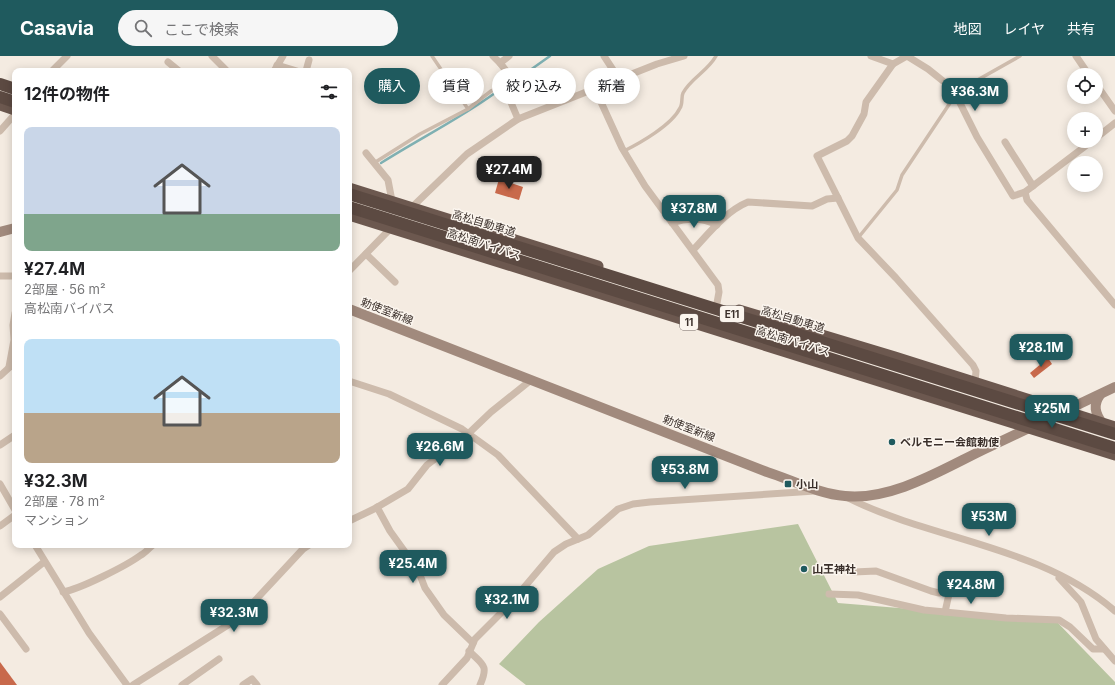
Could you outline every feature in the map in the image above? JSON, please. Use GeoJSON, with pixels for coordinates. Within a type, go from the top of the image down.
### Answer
{"type":"FeatureCollection","features":[{"type":"Feature","properties":{"kind":"highway"},"geometry":{"type":"LineString","coordinates":[[0,79],[12,83]]}},
{"type":"Feature","properties":{"kind":"highway"},"geometry":{"type":"LineString","coordinates":[[0,84],[12,88]]}},
{"type":"Feature","properties":{"kind":"highway"},"geometry":{"type":"LineString","coordinates":[[0,97],[12,101]]}},
{"type":"Feature","properties":{"kind":"highway"},"geometry":{"type":"LineString","coordinates":[[0,105],[12,109]]}},
{"type":"Feature","properties":{"kind":"highway","name":"高松南バイパス"},"geometry":{"type":"LineString","coordinates":[[352,189],[717,304],[975,382],[1115,427]]}},
{"type":"Feature","properties":{"kind":"highway","name":"高松自動車道"},"geometry":{"type":"LineString","coordinates":[[352,195],[1115,434]]}},
{"type":"Feature","properties":{"kind":"highway","name":"E11"},"geometry":{"type":"LineString","coordinates":[[352,209],[1115,448]]}},
{"type":"Feature","properties":{"kind":"highway","name":"高松南バイパス"},"geometry":{"type":"LineString","coordinates":[[352,216],[1115,455]]}},
{"type":"Feature","properties":{"kind":"main road"},"geometry":{"type":"LineString","coordinates":[[0,232],[12,229]]}},
{"type":"Feature","properties":{"kind":"main road","name":"勅使室新線"},"geometry":{"type":"LineString","coordinates":[[352,311],[821,491],[844,496],[868,496],[897,489],[1115,387]]}},
{"type":"Feature","properties":{"kind":"main road"},"geometry":{"type":"LineString","coordinates":[[1100,395],[1095,406],[1097,416],[1102,423]]}},
{"type":"Feature","properties":{"kind":"street"},"geometry":{"type":"LineString","coordinates":[[55,68],[67,56]]}},
{"type":"Feature","properties":{"kind":"street"},"geometry":{"type":"LineString","coordinates":[[212,56],[224,68]]}},
{"type":"Feature","properties":{"kind":"street"},"geometry":{"type":"LineString","coordinates":[[275,68],[283,56]]}},
{"type":"Feature","properties":{"kind":"street"},"geometry":{"type":"LineString","coordinates":[[493,56],[504,68]]}},
{"type":"Feature","properties":{"kind":"street"},"geometry":{"type":"LineString","coordinates":[[500,63],[509,56]]}},
{"type":"Feature","properties":{"kind":"street"},"geometry":{"type":"LineString","coordinates":[[604,56],[612,68]]}},
{"type":"Feature","properties":{"kind":"street"},"geometry":{"type":"LineString","coordinates":[[640,71],[684,56]]}},
{"type":"Feature","properties":{"kind":"street"},"geometry":{"type":"LineString","coordinates":[[871,56],[893,64]]}},
{"type":"Feature","properties":{"kind":"street"},"geometry":{"type":"LineString","coordinates":[[975,382],[976,371],[973,365],[896,278],[858,238],[817,156],[847,141],[852,136],[864,114],[866,102],[893,64],[907,56],[953,89],[977,137],[1013,196],[1025,192],[1034,186],[1083,148]]}},
{"type":"Feature","properties":{"kind":"street"},"geometry":{"type":"LineString","coordinates":[[1076,56],[1084,68]]}},
{"type":"Feature","properties":{"kind":"street"},"geometry":{"type":"LineString","coordinates":[[307,68],[309,60]]}},
{"type":"Feature","properties":{"kind":"street"},"geometry":{"type":"LineString","coordinates":[[168,62],[175,68]]}},
{"type":"Feature","properties":{"kind":"street"},"geometry":{"type":"LineString","coordinates":[[352,268],[390,228],[467,154],[518,119],[584,93]]}},
{"type":"Feature","properties":{"kind":"street"},"geometry":{"type":"LineString","coordinates":[[1103,94],[1115,111]]}},
{"type":"Feature","properties":{"kind":"street"},"geometry":{"type":"LineString","coordinates":[[512,104],[518,119]]}},
{"type":"Feature","properties":{"kind":"street"},"geometry":{"type":"LineString","coordinates":[[602,104],[624,151],[645,186],[718,285],[719,292],[717,304]]}},
{"type":"Feature","properties":{"kind":"street"},"geometry":{"type":"LineString","coordinates":[[0,130],[12,117]]}},
{"type":"Feature","properties":{"kind":"street"},"geometry":{"type":"LineString","coordinates":[[1103,132],[1115,123]]}},
{"type":"Feature","properties":{"kind":"street"},"geometry":{"type":"LineString","coordinates":[[1005,142],[1034,186]]}},
{"type":"Feature","properties":{"kind":"street"},"geometry":{"type":"LineString","coordinates":[[366,153],[388,180],[392,201]]}},
{"type":"Feature","properties":{"kind":"street"},"geometry":{"type":"LineString","coordinates":[[1025,192],[1026,200],[1115,305]]}},
{"type":"Feature","properties":{"kind":"street"},"geometry":{"type":"LineString","coordinates":[[693,250],[717,225],[739,207],[748,202],[812,206],[827,200],[838,198]]}},
{"type":"Feature","properties":{"kind":"street"},"geometry":{"type":"LineString","coordinates":[[672,223],[692,219],[711,222],[717,225]]}},
{"type":"Feature","properties":{"kind":"street"},"geometry":{"type":"LineString","coordinates":[[366,254],[395,282]]}},
{"type":"Feature","properties":{"kind":"street"},"geometry":{"type":"LineString","coordinates":[[0,276],[12,276]]}},
{"type":"Feature","properties":{"kind":"street"},"geometry":{"type":"LineString","coordinates":[[0,376],[12,365]]}},
{"type":"Feature","properties":{"kind":"street"},"geometry":{"type":"LineString","coordinates":[[352,519],[408,488],[427,465],[468,434],[491,412],[531,380]]}},
{"type":"Feature","properties":{"kind":"street"},"geometry":{"type":"LineString","coordinates":[[352,382],[389,394],[468,434],[498,455],[578,540]]}},
{"type":"Feature","properties":{"kind":"street"},"geometry":{"type":"LineString","coordinates":[[0,445],[12,437]]}},
{"type":"Feature","properties":{"kind":"street"},"geometry":{"type":"LineString","coordinates":[[0,484],[12,505]]}},
{"type":"Feature","properties":{"kind":"street"},"geometry":{"type":"LineString","coordinates":[[442,685],[462,665],[467,658],[473,643],[510,604],[554,552],[588,536],[618,509],[633,504],[821,491]]}},
{"type":"Feature","properties":{"kind":"street"},"geometry":{"type":"LineString","coordinates":[[844,496],[906,522],[1008,553],[1057,575],[1099,598],[1115,611]]}},
{"type":"Feature","properties":{"kind":"street"},"geometry":{"type":"LineString","coordinates":[[376,507],[390,531],[418,570],[425,588],[444,615],[473,643]]}},
{"type":"Feature","properties":{"kind":"street"},"geometry":{"type":"LineString","coordinates":[[0,526],[12,517]]}},
{"type":"Feature","properties":{"kind":"street"},"geometry":{"type":"LineString","coordinates":[[37,548],[88,633],[127,685]]}},
{"type":"Feature","properties":{"kind":"street"},"geometry":{"type":"LineString","coordinates":[[63,592],[79,587],[122,566],[142,555],[150,548]]}},
{"type":"Feature","properties":{"kind":"street"},"geometry":{"type":"LineString","coordinates":[[133,685],[228,625],[250,606],[304,548]]}},
{"type":"Feature","properties":{"kind":"street"},"geometry":{"type":"LineString","coordinates":[[0,597],[44,562]]}},
{"type":"Feature","properties":{"kind":"street"},"geometry":{"type":"LineString","coordinates":[[854,572],[876,571],[923,589],[939,593],[948,591],[950,594],[945,612]]}},
{"type":"Feature","properties":{"kind":"street"},"geometry":{"type":"LineString","coordinates":[[1057,575],[1081,602],[1088,623],[1104,649],[1115,661]]}},
{"type":"Feature","properties":{"kind":"street"},"geometry":{"type":"LineString","coordinates":[[829,594],[858,595],[924,610],[1006,618],[1059,620],[1070,627],[1093,649],[1104,649]]}},
{"type":"Feature","properties":{"kind":"street"},"geometry":{"type":"LineString","coordinates":[[0,614],[26,649]]}},
{"type":"Feature","properties":{"kind":"street"},"geometry":{"type":"LineString","coordinates":[[469,651],[485,666],[486,673],[480,685]]}},
{"type":"Feature","properties":{"kind":"street"},"geometry":{"type":"LineString","coordinates":[[182,685],[219,660]]}},
{"type":"Feature","properties":{"kind":"street"},"geometry":{"type":"LineString","coordinates":[[243,685],[252,679],[257,685]]}},
{"type":"Feature","properties":{"kind":"lane"},"geometry":{"type":"LineString","coordinates":[[432,56],[468,109]]}},
{"type":"Feature","properties":{"kind":"lane"},"geometry":{"type":"LineString","coordinates":[[624,151],[656,132],[675,114],[681,106],[682,94],[695,78],[711,65],[716,56]]}},
{"type":"Feature","properties":{"kind":"lane"},"geometry":{"type":"LineString","coordinates":[[858,238],[897,190],[902,175],[955,94],[1020,56]]}},
{"type":"Feature","properties":{"kind":"lane"},"geometry":{"type":"LineString","coordinates":[[374,163],[420,134],[468,109],[492,91]]}},
{"type":"Feature","properties":{"kind":"green space"},"geometry":{"type":"Polygon","coordinates":[[[798,524],[838,603],[1056,621],[1115,682],[1115,685],[526,685],[499,664],[539,622],[598,569],[649,546],[798,524]]]}},
{"type":"Feature","properties":{"kind":"building"},"geometry":{"type":"Polygon","coordinates":[[[499,179],[523,187],[519,200],[495,193],[499,179]]]}},
{"type":"Feature","properties":{"kind":"building"},"geometry":{"type":"Polygon","coordinates":[[[1048,358],[1052,364],[1034,378],[1030,373],[1048,358]]]}},
{"type":"Feature","properties":{"kind":"building"},"geometry":{"type":"Polygon","coordinates":[[[0,662],[17,685],[0,685],[0,662]]]}},
{"type":"Feature","properties":{"kind":"waterway"},"geometry":{"type":"LineString","coordinates":[[533,68],[550,56]]}},
{"type":"Feature","properties":{"kind":"waterway"},"geometry":{"type":"LineString","coordinates":[[381,163],[467,112],[492,95]]}},
{"type":"Feature","properties":{"kind":"place","name":"ベルモニー会館勅使"},"geometry":{"type":"Point","coordinates":[892,442]}},
{"type":"Feature","properties":{"kind":"place","name":"小山"},"geometry":{"type":"Point","coordinates":[788,484]}},
{"type":"Feature","properties":{"kind":"place","name":"山王神社"},"geometry":{"type":"Point","coordinates":[804,569]}}]}
